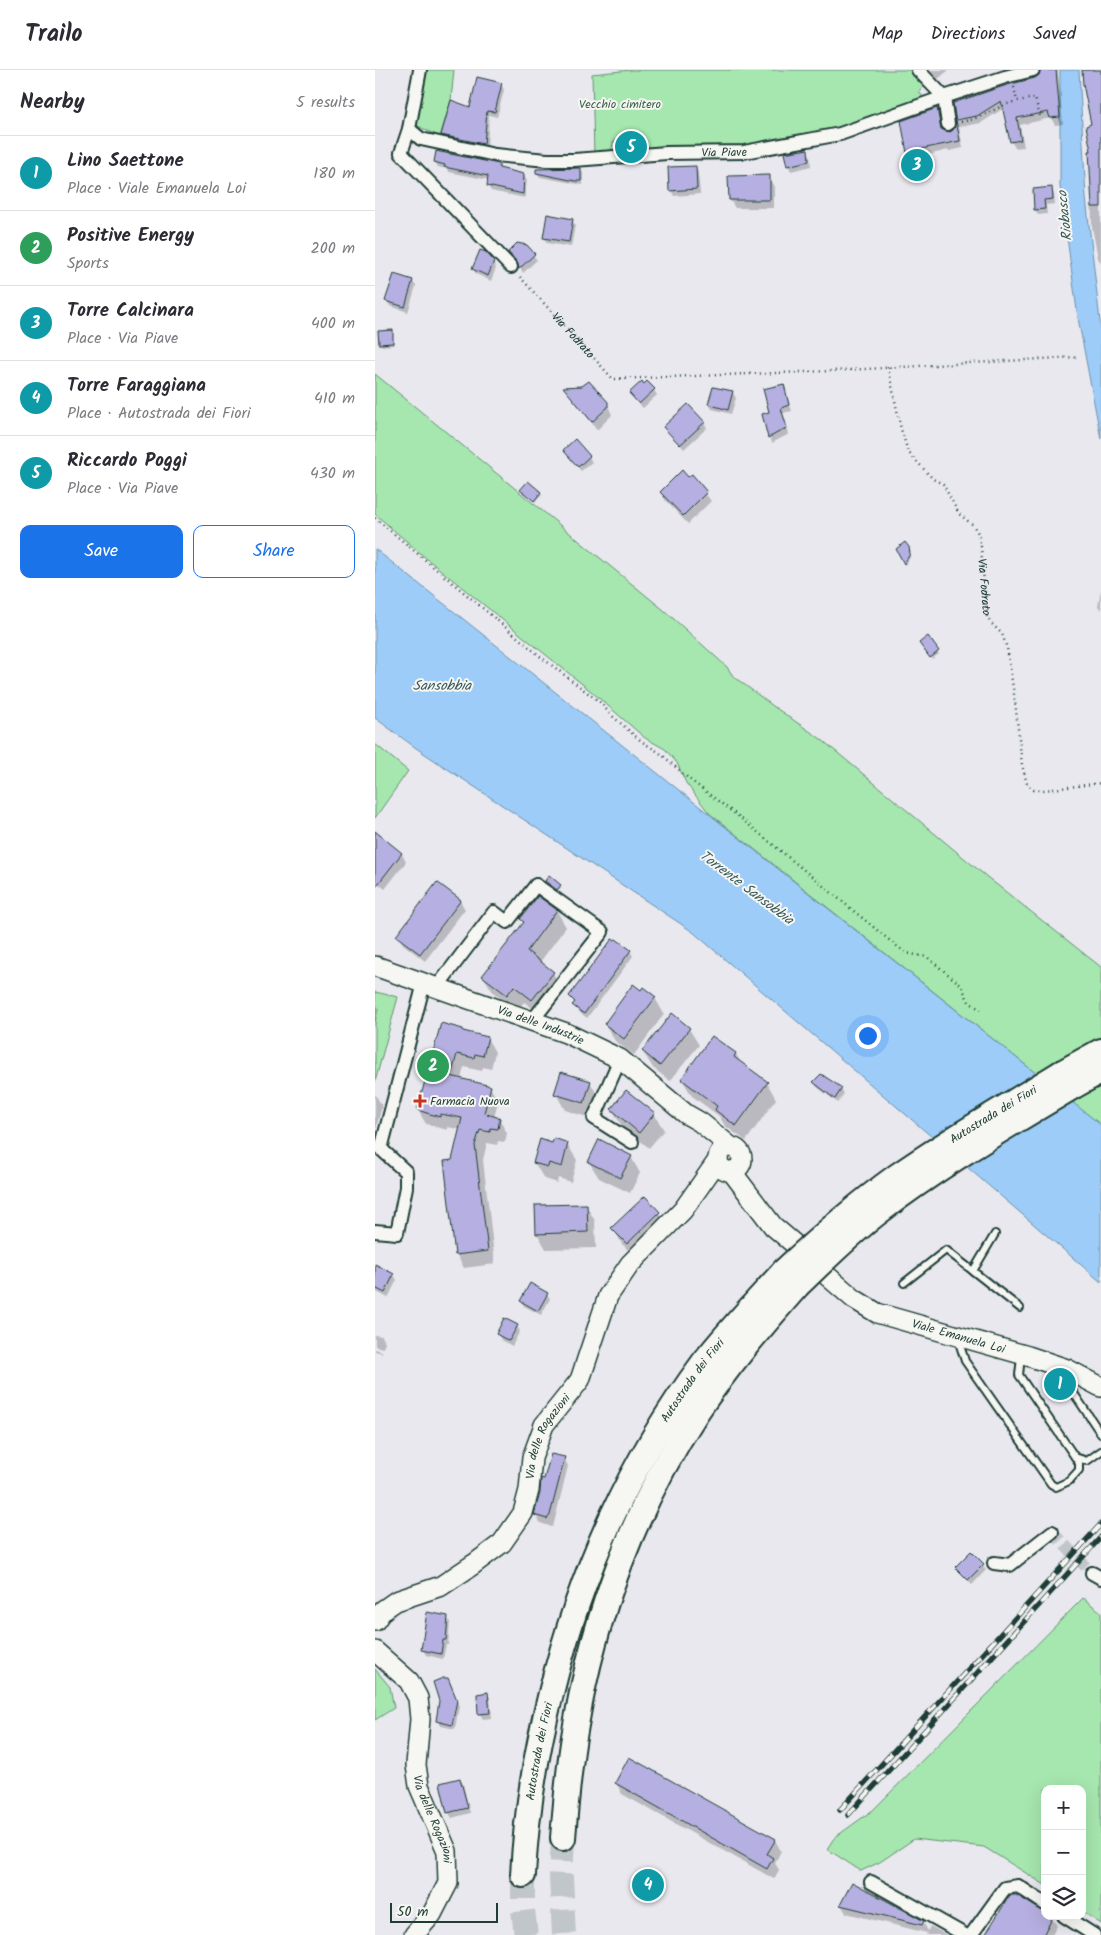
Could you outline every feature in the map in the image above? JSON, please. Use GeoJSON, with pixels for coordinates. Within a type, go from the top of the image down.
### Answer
{"type":"FeatureCollection","features":[{"type":"Feature","properties":{"kind":"highway","name":"Autostrada dei Fiori"},"geometry":{"type":"LineString","coordinates":[[563,1838],[571,1758],[585,1678],[609,1594],[641,1513],[668,1461],[730,1364],[791,1279],[832,1227],[896,1177],[963,1133],[1101,1051]]}},
{"type":"Feature","properties":{"kind":"highway","name":"Autostrada dei Fiori"},"geometry":{"type":"LineString","coordinates":[[523,1875],[528,1808],[540,1739],[568,1628],[596,1551],[626,1487],[682,1394],[745,1313],[844,1241],[910,1189],[1005,1127],[1101,1071]]}},
{"type":"Feature","properties":{"kind":"street"},"geometry":{"type":"LineString","coordinates":[[420,70],[409,129],[401,153],[511,267]]}},
{"type":"Feature","properties":{"kind":"street"},"geometry":{"type":"LineString","coordinates":[[918,70],[944,97],[948,124]]}},
{"type":"Feature","properties":{"kind":"street","name":"Via Piave"},"geometry":{"type":"LineString","coordinates":[[409,129],[421,139],[495,154],[547,160],[574,160],[667,153],[744,152],[840,134],[944,97],[1033,70]]}},
{"type":"Feature","properties":{"kind":"street"},"geometry":{"type":"LineString","coordinates":[[375,1231],[397,1233],[406,1187],[406,1172],[378,1149],[431,985],[494,912],[507,922],[536,885],[602,932],[531,1021]]}},
{"type":"Feature","properties":{"kind":"street","name":"Via delle Industrie"},"geometry":{"type":"LineString","coordinates":[[375,966],[567,1033],[620,1059],[689,1117],[728,1162]]}},
{"type":"Feature","properties":{"kind":"street"},"geometry":{"type":"LineString","coordinates":[[620,1059],[594,1118],[632,1142]]}},
{"type":"Feature","properties":{"kind":"street"},"geometry":{"type":"LineString","coordinates":[[728,1162],[773,1226],[789,1239]]}},
{"type":"Feature","properties":{"kind":"street","name":"Via delle Rogazioni"},"geometry":{"type":"LineString","coordinates":[[378,1613],[396,1600],[441,1586],[502,1543],[523,1513],[529,1490],[532,1458],[544,1424],[580,1380],[608,1296],[630,1264],[728,1162]]}},
{"type":"Feature","properties":{"kind":"street","name":"Viale Emanuela Loi"},"geometry":{"type":"LineString","coordinates":[[825,1274],[854,1300],[877,1313],[1067,1369],[1101,1387]]}},
{"type":"Feature","properties":{"kind":"street"},"geometry":{"type":"LineString","coordinates":[[994,1563],[1010,1565],[1052,1532]]}},
{"type":"Feature","properties":{"kind":"street","name":"Via delle Rogazioni"},"geometry":{"type":"LineString","coordinates":[[375,1651],[409,1681],[418,1698],[420,1719],[416,1765],[419,1786],[447,1851],[448,1883],[433,1914],[414,1935]]}},
{"type":"Feature","properties":{"kind":"street"},"geometry":{"type":"LineString","coordinates":[[871,1882],[965,1935]]}},
{"type":"Feature","properties":{"kind":"street"},"geometry":{"type":"LineString","coordinates":[[971,1935],[1005,1888],[1018,1886],[1041,1901]]}},
{"type":"Feature","properties":{"kind":"street"},"geometry":{"type":"LineString","coordinates":[[1070,1920],[1093,1935]]}},
{"type":"Feature","properties":{"kind":"lane"},"geometry":{"type":"LineString","coordinates":[[973,1271],[995,1234]]}},
{"type":"Feature","properties":{"kind":"lane"},"geometry":{"type":"LineString","coordinates":[[904,1283],[946,1250],[1020,1308]]}},
{"type":"Feature","properties":{"kind":"lane"},"geometry":{"type":"LineString","coordinates":[[957,1336],[965,1361],[1051,1484],[1056,1487],[1069,1481],[1079,1470],[1079,1464],[1019,1375],[1021,1354]]}},
{"type":"Feature","properties":{"kind":"lane"},"geometry":{"type":"LineString","coordinates":[[1067,1369],[1071,1389],[1101,1434]]}},
{"type":"Feature","properties":{"kind":"lane"},"geometry":{"type":"LineString","coordinates":[[1075,1457],[1087,1461],[1101,1451]]}},
{"type":"Feature","properties":{"kind":"path"},"geometry":{"type":"LineString","coordinates":[[1012,75],[1017,101]]}},
{"type":"Feature","properties":{"kind":"path"},"geometry":{"type":"LineString","coordinates":[[948,124],[978,118],[1005,104],[1035,98],[1040,116]]}},
{"type":"Feature","properties":{"kind":"path","name":"Via Fodrato"},"geometry":{"type":"LineString","coordinates":[[511,267],[613,379],[830,371],[1077,357]]}},
{"type":"Feature","properties":{"kind":"path","name":"Via Fodrato"},"geometry":{"type":"LineString","coordinates":[[888,367],[901,429],[908,452],[933,480],[943,484],[959,514],[973,525],[978,533],[987,616],[990,622],[1002,634],[1007,648],[1022,765],[1027,784],[1034,790],[1045,790],[1101,783]]}},
{"type":"Feature","properties":{"kind":"path"},"geometry":{"type":"LineString","coordinates":[[375,518],[586,693],[601,703],[610,714],[641,741],[660,753],[689,779],[738,816],[894,944],[905,952],[927,957],[961,985],[969,1002],[981,1010]]}},
{"type":"Feature","properties":{"kind":"green space"},"geometry":{"type":"Polygon","coordinates":[[[424,70],[454,70],[451,100],[440,137],[414,124],[424,70]]]}},
{"type":"Feature","properties":{"kind":"green space","name":"Vecchio cimitero"},"geometry":{"type":"Polygon","coordinates":[[[631,70],[911,70],[925,85],[919,92],[926,100],[838,130],[752,146],[654,147],[643,149],[634,137],[628,134],[621,134],[613,143],[611,153],[594,155],[592,74],[631,70]]]}},
{"type":"Feature","properties":{"kind":"green space"},"geometry":{"type":"Polygon","coordinates":[[[375,374],[665,611],[727,667],[733,676],[821,739],[987,877],[1101,967],[1101,1125],[709,813],[686,783],[677,763],[665,749],[645,738],[592,692],[427,559],[375,514],[375,374]]]}},
{"type":"Feature","properties":{"kind":"green space"},"geometry":{"type":"Polygon","coordinates":[[[375,744],[408,771],[375,818],[375,744]]]}},
{"type":"Feature","properties":{"kind":"green space"},"geometry":{"type":"Polygon","coordinates":[[[375,992],[398,997],[375,1082],[375,992]]]}},
{"type":"Feature","properties":{"kind":"green space"},"geometry":{"type":"Polygon","coordinates":[[[1083,1598],[1101,1612],[1101,1924],[1086,1914],[1086,1785],[1041,1785],[1041,1883],[984,1847],[914,1839],[880,1862],[861,1871],[827,1849],[834,1838],[873,1810],[1083,1598]]]}},
{"type":"Feature","properties":{"kind":"green space"},"geometry":{"type":"Polygon","coordinates":[[[375,1669],[390,1687],[394,1708],[375,1720],[375,1669]]]}},
{"type":"Feature","properties":{"kind":"water","name":"Riobasco"},"geometry":{"type":"Polygon","coordinates":[[[1060,70],[1079,70],[1086,198],[1101,330],[1101,439],[1078,318],[1060,186],[1060,70]]]}},
{"type":"Feature","properties":{"kind":"water","name":"Sansobbia"},"geometry":{"type":"Polygon","coordinates":[[[375,549],[1101,1125],[1101,1282],[693,932],[416,748],[375,718],[375,549]]]}},
{"type":"Feature","properties":{"kind":"building"},"geometry":{"type":"Polygon","coordinates":[[[1041,70],[1056,70],[1060,117],[1050,118],[1048,112],[1017,118],[1021,140],[1010,142],[1001,101],[977,116],[956,120],[960,141],[921,149],[925,170],[911,174],[901,121],[937,108],[941,129],[950,132],[956,123],[953,103],[1035,78],[1041,70]]]}},
{"type":"Feature","properties":{"kind":"building"},"geometry":{"type":"Polygon","coordinates":[[[1082,70],[1101,70],[1101,207],[1092,207],[1089,151],[1091,151],[1086,126],[1091,124],[1082,70]]]}},
{"type":"Feature","properties":{"kind":"building"},"geometry":{"type":"Polygon","coordinates":[[[477,77],[502,83],[495,112],[487,111],[484,144],[441,135],[451,100],[470,107],[477,77]]]}},
{"type":"Feature","properties":{"kind":"building"},"geometry":{"type":"Polygon","coordinates":[[[622,135],[628,135],[632,142],[628,149],[622,149],[618,145],[618,139],[622,135]]]}},
{"type":"Feature","properties":{"kind":"building"},"geometry":{"type":"Polygon","coordinates":[[[808,149],[809,161],[787,166],[784,153],[808,149]]]}},
{"type":"Feature","properties":{"kind":"building"},"geometry":{"type":"Polygon","coordinates":[[[436,151],[499,164],[499,168],[524,174],[523,194],[487,186],[488,176],[444,167],[445,165],[434,162],[436,151]]]}},
{"type":"Feature","properties":{"kind":"building"},"geometry":{"type":"Polygon","coordinates":[[[696,166],[697,189],[669,191],[668,167],[696,166]]]}},
{"type":"Feature","properties":{"kind":"building"},"geometry":{"type":"Polygon","coordinates":[[[581,168],[581,181],[536,173],[536,169],[581,168]]]}},
{"type":"Feature","properties":{"kind":"building"},"geometry":{"type":"Polygon","coordinates":[[[770,175],[770,200],[729,200],[728,176],[770,175]]]}},
{"type":"Feature","properties":{"kind":"building"},"geometry":{"type":"Polygon","coordinates":[[[1052,187],[1053,199],[1044,200],[1045,209],[1034,210],[1033,189],[1052,187]]]}},
{"type":"Feature","properties":{"kind":"building"},"geometry":{"type":"Polygon","coordinates":[[[547,214],[573,219],[569,242],[543,238],[547,214]]]}},
{"type":"Feature","properties":{"kind":"building"},"geometry":{"type":"Polygon","coordinates":[[[517,243],[527,245],[535,254],[519,269],[517,262],[508,252],[517,243]]]}},
{"type":"Feature","properties":{"kind":"building"},"geometry":{"type":"Polygon","coordinates":[[[480,250],[486,252],[494,261],[488,276],[472,269],[480,250]]]}},
{"type":"Feature","properties":{"kind":"building"},"geometry":{"type":"Polygon","coordinates":[[[394,274],[413,280],[405,307],[385,301],[394,274]]]}},
{"type":"Feature","properties":{"kind":"building"},"geometry":{"type":"Polygon","coordinates":[[[393,330],[393,343],[379,344],[378,331],[393,330]]]}},
{"type":"Feature","properties":{"kind":"building"},"geometry":{"type":"Polygon","coordinates":[[[589,381],[608,402],[608,407],[592,422],[563,387],[582,386],[589,381]]]}},
{"type":"Feature","properties":{"kind":"building"},"geometry":{"type":"Polygon","coordinates":[[[642,381],[644,384],[647,381],[655,389],[639,404],[629,393],[642,381]]]}},
{"type":"Feature","properties":{"kind":"building"},"geometry":{"type":"Polygon","coordinates":[[[784,384],[789,405],[781,408],[787,428],[768,438],[762,414],[769,412],[763,389],[784,384]]]}},
{"type":"Feature","properties":{"kind":"building"},"geometry":{"type":"Polygon","coordinates":[[[713,387],[733,391],[728,410],[708,404],[713,387]]]}},
{"type":"Feature","properties":{"kind":"building"},"geometry":{"type":"Polygon","coordinates":[[[688,404],[705,422],[680,445],[663,427],[688,404]]]}},
{"type":"Feature","properties":{"kind":"building"},"geometry":{"type":"Polygon","coordinates":[[[575,439],[590,456],[578,467],[563,450],[575,439]]]}},
{"type":"Feature","properties":{"kind":"building"},"geometry":{"type":"Polygon","coordinates":[[[682,470],[688,477],[692,474],[707,492],[683,516],[660,492],[682,470]]]}},
{"type":"Feature","properties":{"kind":"building"},"geometry":{"type":"Polygon","coordinates":[[[528,481],[541,492],[534,501],[520,490],[528,481]]]}},
{"type":"Feature","properties":{"kind":"building"},"geometry":{"type":"Polygon","coordinates":[[[905,542],[909,547],[910,554],[904,564],[896,549],[905,542]]]}},
{"type":"Feature","properties":{"kind":"building"},"geometry":{"type":"Polygon","coordinates":[[[928,636],[939,651],[930,658],[919,643],[928,636]]]}},
{"type":"Feature","properties":{"kind":"building"},"geometry":{"type":"Polygon","coordinates":[[[375,831],[402,853],[375,888],[375,831]]]}},
{"type":"Feature","properties":{"kind":"building"},"geometry":{"type":"Polygon","coordinates":[[[549,875],[561,885],[557,890],[545,881],[549,875]]]}},
{"type":"Feature","properties":{"kind":"building"},"geometry":{"type":"Polygon","coordinates":[[[437,882],[461,900],[420,954],[396,936],[437,882]]]}},
{"type":"Feature","properties":{"kind":"building"},"geometry":{"type":"Polygon","coordinates":[[[538,896],[557,910],[527,951],[554,972],[532,1000],[514,986],[507,995],[482,976],[524,922],[520,919],[538,896]]]}},
{"type":"Feature","properties":{"kind":"building"},"geometry":{"type":"Polygon","coordinates":[[[612,939],[616,939],[631,950],[584,1014],[572,1005],[575,1002],[569,996],[612,939]]]}},
{"type":"Feature","properties":{"kind":"building"},"geometry":{"type":"Polygon","coordinates":[[[633,984],[641,990],[643,987],[656,997],[624,1039],[604,1024],[633,984]]]}},
{"type":"Feature","properties":{"kind":"building"},"geometry":{"type":"Polygon","coordinates":[[[672,1013],[690,1028],[660,1066],[642,1051],[672,1013]]]}},
{"type":"Feature","properties":{"kind":"building"},"geometry":{"type":"Polygon","coordinates":[[[441,1023],[488,1037],[483,1056],[475,1054],[474,1058],[457,1054],[451,1076],[491,1086],[484,1113],[500,1118],[498,1129],[490,1128],[490,1132],[480,1130],[475,1145],[488,1251],[455,1255],[444,1161],[452,1160],[462,1118],[440,1114],[440,1117],[417,1110],[441,1023]]]}},
{"type":"Feature","properties":{"kind":"building"},"geometry":{"type":"Polygon","coordinates":[[[712,1036],[736,1053],[734,1057],[768,1082],[736,1126],[715,1110],[717,1106],[681,1079],[712,1036]]]}},
{"type":"Feature","properties":{"kind":"building"},"geometry":{"type":"Polygon","coordinates":[[[561,1072],[591,1081],[584,1103],[554,1094],[561,1072]]]}},
{"type":"Feature","properties":{"kind":"building"},"geometry":{"type":"Polygon","coordinates":[[[821,1074],[842,1088],[835,1099],[813,1082],[821,1074]]]}},
{"type":"Feature","properties":{"kind":"building"},"geometry":{"type":"Polygon","coordinates":[[[626,1090],[655,1113],[639,1133],[611,1109],[626,1090]]]}},
{"type":"Feature","properties":{"kind":"building"},"geometry":{"type":"Polygon","coordinates":[[[554,1138],[568,1143],[562,1167],[549,1163],[548,1167],[533,1163],[540,1139],[552,1143],[554,1138]]]}},
{"type":"Feature","properties":{"kind":"building"},"geometry":{"type":"Polygon","coordinates":[[[599,1139],[632,1156],[620,1178],[588,1162],[599,1139]]]}},
{"type":"Feature","properties":{"kind":"building"},"geometry":{"type":"Polygon","coordinates":[[[645,1196],[660,1212],[627,1244],[611,1228],[645,1196]]]}},
{"type":"Feature","properties":{"kind":"building"},"geometry":{"type":"Polygon","coordinates":[[[587,1204],[588,1232],[536,1234],[535,1205],[587,1204]]]}},
{"type":"Feature","properties":{"kind":"building"},"geometry":{"type":"Polygon","coordinates":[[[375,1264],[394,1274],[385,1293],[375,1288],[375,1264]]]}},
{"type":"Feature","properties":{"kind":"building"},"geometry":{"type":"Polygon","coordinates":[[[530,1283],[548,1293],[538,1311],[520,1301],[530,1283]]]}},
{"type":"Feature","properties":{"kind":"building"},"geometry":{"type":"Polygon","coordinates":[[[504,1318],[518,1325],[509,1341],[496,1334],[504,1318]]]}},
{"type":"Feature","properties":{"kind":"building"},"geometry":{"type":"Polygon","coordinates":[[[551,1454],[565,1457],[550,1515],[547,1519],[534,1515],[540,1493],[541,1478],[544,1479],[551,1454]]]}},
{"type":"Feature","properties":{"kind":"building"},"geometry":{"type":"Polygon","coordinates":[[[971,1551],[984,1564],[968,1580],[955,1567],[971,1551]]]}},
{"type":"Feature","properties":{"kind":"building"},"geometry":{"type":"Polygon","coordinates":[[[427,1612],[448,1616],[446,1640],[443,1640],[441,1654],[421,1650],[427,1612]]]}},
{"type":"Feature","properties":{"kind":"building"},"geometry":{"type":"Polygon","coordinates":[[[448,1678],[457,1700],[452,1725],[436,1721],[439,1701],[433,1682],[448,1678]]]}},
{"type":"Feature","properties":{"kind":"building"},"geometry":{"type":"Polygon","coordinates":[[[488,1692],[490,1713],[478,1714],[477,1694],[488,1692]]]}},
{"type":"Feature","properties":{"kind":"building"},"geometry":{"type":"Polygon","coordinates":[[[629,1757],[776,1839],[767,1854],[773,1858],[767,1869],[615,1783],[629,1757]]]}},
{"type":"Feature","properties":{"kind":"building"},"geometry":{"type":"Polygon","coordinates":[[[460,1778],[468,1808],[447,1813],[440,1783],[460,1778]]]}},
{"type":"Feature","properties":{"kind":"building"},"geometry":{"type":"Polygon","coordinates":[[[645,1870],[657,1880],[649,1890],[636,1880],[645,1870]]]}},
{"type":"Feature","properties":{"kind":"building"},"geometry":{"type":"Polygon","coordinates":[[[852,1882],[924,1921],[922,1925],[840,1905],[852,1882]]]}},
{"type":"Feature","properties":{"kind":"building"},"geometry":{"type":"Polygon","coordinates":[[[1010,1895],[1016,1895],[1041,1910],[1041,1920],[1051,1920],[1043,1935],[985,1935],[1010,1895]]]}},
{"type":"Feature","properties":{"kind":"tunnel"},"geometry":{"type":"LineString","coordinates":[[1052,1532],[1092,1573]]}},
{"type":"Feature","properties":{"kind":"tunnel"},"geometry":{"type":"LineString","coordinates":[[563,1838],[561,1877],[564,1935]]}},
{"type":"Feature","properties":{"kind":"tunnel"},"geometry":{"type":"LineString","coordinates":[[523,1875],[523,1910],[526,1935]]}},
{"type":"Feature","properties":{"kind":"railway"},"geometry":{"type":"LineString","coordinates":[[840,1810],[1101,1524]]}},
{"type":"Feature","properties":{"kind":"railway"},"geometry":{"type":"LineString","coordinates":[[848,1815],[1101,1537]]}},
{"type":"Feature","properties":{"kind":"place","name":"Riccardo Poggi"},"geometry":{"type":"Point","coordinates":[631,147]}},
{"type":"Feature","properties":{"kind":"place","name":"Torre Calcinara"},"geometry":{"type":"Point","coordinates":[917,165]}},
{"type":"Feature","properties":{"kind":"place","name":"Positive Energy"},"geometry":{"type":"Point","coordinates":[433,1066]}},
{"type":"Feature","properties":{"kind":"place","name":"Farmacia Nuova"},"geometry":{"type":"Point","coordinates":[420,1101]}},
{"type":"Feature","properties":{"kind":"place","name":"Lino Saettone"},"geometry":{"type":"Point","coordinates":[1060,1384]}},
{"type":"Feature","properties":{"kind":"place","name":"Torre Faraggiana"},"geometry":{"type":"Point","coordinates":[648,1885]}},
{"type":"Feature","properties":{"kind":"water label","name":"Torrente Sansobbia"},"geometry":{"type":"Point","coordinates":[747,887]}}]}
